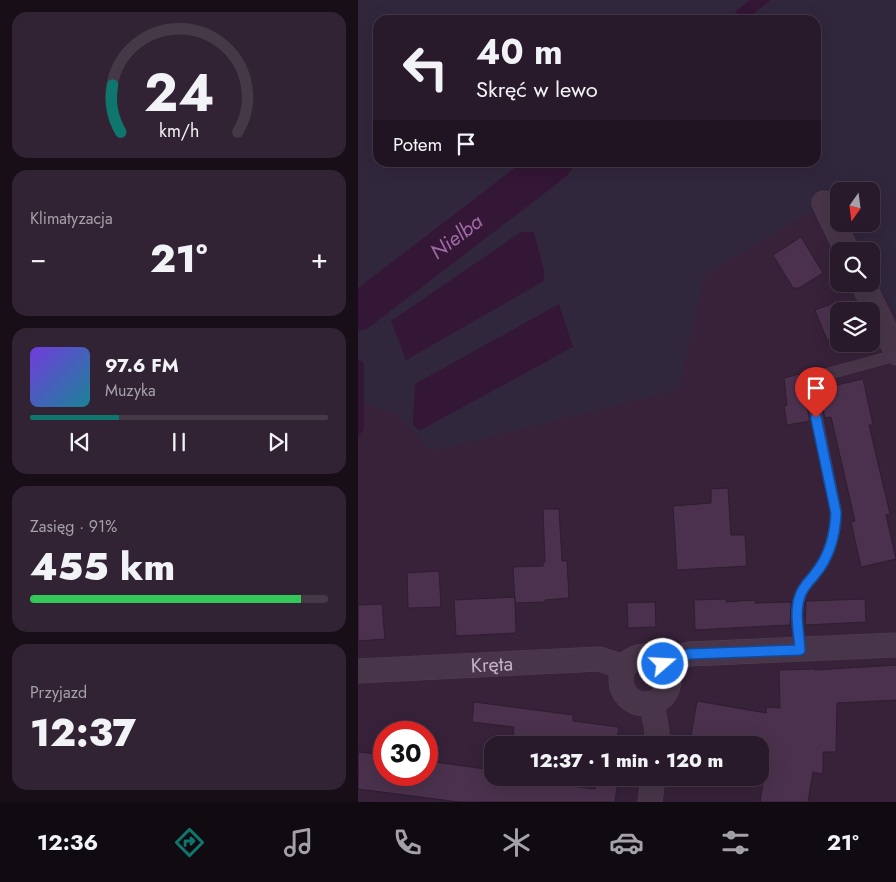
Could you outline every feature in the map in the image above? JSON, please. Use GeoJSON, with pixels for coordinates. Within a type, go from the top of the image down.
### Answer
{"type":"FeatureCollection","features":[{"type":"Feature","properties":{"kind":"street"},"geometry":{"type":"LineString","coordinates":[[824,203],[843,242]]}},
{"type":"Feature","properties":{"kind":"street"},"geometry":{"type":"LineString","coordinates":[[867,292],[896,354]]}},
{"type":"Feature","properties":{"kind":"street"},"geometry":{"type":"LineString","coordinates":[[663,664],[689,654],[896,645]]}},
{"type":"Feature","properties":{"kind":"street"},"geometry":{"type":"LineString","coordinates":[[643,656],[650,656],[663,664],[669,678],[665,694],[660,700],[644,704],[629,698],[621,683],[621,675],[629,662],[643,656]]}},
{"type":"Feature","properties":{"kind":"street","name":"Kręta"},"geometry":{"type":"LineString","coordinates":[[358,671],[599,659],[624,668]]}},
{"type":"Feature","properties":{"kind":"street"},"geometry":{"type":"LineString","coordinates":[[652,703],[657,736]]}},
{"type":"Feature","properties":{"kind":"street"},"geometry":{"type":"LineString","coordinates":[[650,802],[652,786]]}},
{"type":"Feature","properties":{"kind":"lane"},"geometry":{"type":"LineString","coordinates":[[800,650],[797,605],[799,597],[804,586],[815,575],[826,558],[832,545],[836,527],[836,513],[809,379],[896,354]]}},
{"type":"Feature","properties":{"kind":"shaded area"},"geometry":{"type":"Polygon","coordinates":[[[358,0],[896,0],[896,315],[880,290],[880,242],[849,242],[842,232],[880,232],[880,182],[830,182],[830,213],[824,204],[705,275],[678,390],[432,451],[397,414],[358,402],[358,0]]]}},
{"type":"Feature","properties":{"kind":"shaded area"},"geometry":{"type":"Polygon","coordinates":[[[750,0],[771,0],[752,15],[738,15],[735,12],[750,0]]]}},
{"type":"Feature","properties":{"kind":"shaded area"},"geometry":{"type":"Polygon","coordinates":[[[521,232],[534,232],[544,271],[544,281],[406,360],[391,321],[521,232]]]}},
{"type":"Feature","properties":{"kind":"shaded area"},"geometry":{"type":"Polygon","coordinates":[[[559,304],[573,347],[419,431],[413,424],[415,384],[559,304]]]}},
{"type":"Feature","properties":{"kind":"shaded area"},"geometry":{"type":"Polygon","coordinates":[[[358,359],[364,362],[364,429],[358,437],[358,359]]]}},
{"type":"Feature","properties":{"kind":"building"},"geometry":{"type":"Polygon","coordinates":[[[801,237],[823,273],[799,288],[793,288],[773,255],[801,237]]]}},
{"type":"Feature","properties":{"kind":"building"},"geometry":{"type":"Polygon","coordinates":[[[830,304],[830,339],[827,340],[815,310],[830,304]]]}},
{"type":"Feature","properties":{"kind":"building"},"geometry":{"type":"Polygon","coordinates":[[[799,374],[810,421],[787,425],[784,406],[787,405],[784,378],[799,374]]]}},
{"type":"Feature","properties":{"kind":"building"},"geometry":{"type":"Polygon","coordinates":[[[863,379],[873,425],[869,425],[890,514],[886,515],[896,559],[861,567],[851,522],[855,521],[831,417],[825,418],[819,389],[863,379]]]}},
{"type":"Feature","properties":{"kind":"building"},"geometry":{"type":"Polygon","coordinates":[[[728,488],[731,535],[745,535],[747,566],[677,570],[673,506],[711,503],[711,489],[728,488]]]}},
{"type":"Feature","properties":{"kind":"building"},"geometry":{"type":"Polygon","coordinates":[[[543,509],[559,509],[562,561],[567,561],[569,598],[545,600],[545,602],[515,603],[513,567],[543,566],[543,562],[545,562],[543,509]]]}},
{"type":"Feature","properties":{"kind":"building"},"geometry":{"type":"Polygon","coordinates":[[[439,571],[441,607],[408,608],[407,573],[439,571]]]}},
{"type":"Feature","properties":{"kind":"building"},"geometry":{"type":"Polygon","coordinates":[[[515,597],[516,633],[456,636],[454,600],[515,597]]]}},
{"type":"Feature","properties":{"kind":"building"},"geometry":{"type":"Polygon","coordinates":[[[726,599],[726,602],[755,600],[755,603],[791,602],[790,625],[695,630],[694,600],[726,599]]]}},
{"type":"Feature","properties":{"kind":"building"},"geometry":{"type":"Polygon","coordinates":[[[865,599],[866,622],[805,625],[806,601],[865,599]]]}},
{"type":"Feature","properties":{"kind":"building"},"geometry":{"type":"Polygon","coordinates":[[[655,602],[656,627],[628,628],[627,603],[655,602]]]}},
{"type":"Feature","properties":{"kind":"building"},"geometry":{"type":"Polygon","coordinates":[[[382,604],[385,639],[358,641],[358,605],[382,604]]]}},
{"type":"Feature","properties":{"kind":"building"},"geometry":{"type":"Polygon","coordinates":[[[897,665],[897,700],[837,703],[836,752],[823,752],[823,774],[813,772],[808,802],[760,802],[763,786],[769,786],[769,736],[691,736],[697,701],[766,713],[766,707],[780,708],[779,670],[815,670],[897,665]]]}},
{"type":"Feature","properties":{"kind":"building"},"geometry":{"type":"Polygon","coordinates":[[[474,702],[573,715],[573,721],[619,727],[618,736],[520,736],[513,735],[514,727],[472,722],[474,702]]]}},
{"type":"Feature","properties":{"kind":"building"},"geometry":{"type":"Polygon","coordinates":[[[358,752],[373,754],[373,786],[438,786],[438,762],[484,769],[484,786],[570,786],[595,789],[596,786],[617,786],[615,802],[459,802],[358,789],[358,752]]]}},
{"type":"Feature","properties":{"kind":"waterway","name":"Nielba"},"geometry":{"type":"LineString","coordinates":[[358,312],[547,167]]}},
{"type":"Feature","properties":{"kind":"route"},"geometry":{"type":"LineString","coordinates":[[663,664],[689,654],[800,650],[797,605],[799,597],[804,586],[815,575],[826,558],[832,545],[836,527],[836,513],[816,418]]}}]}
